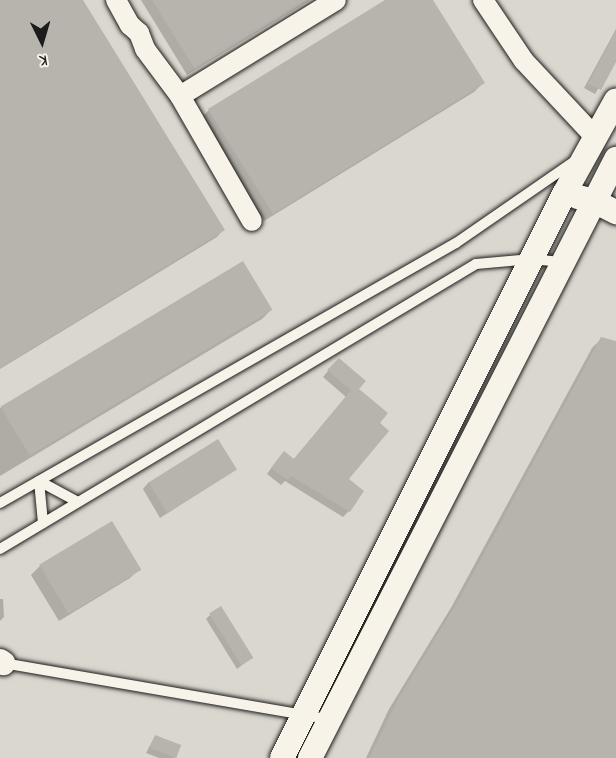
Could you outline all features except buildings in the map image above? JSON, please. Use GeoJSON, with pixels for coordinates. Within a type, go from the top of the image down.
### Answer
{"type":"FeatureCollection","features":[{"type":"Feature","properties":{"kind":"street"},"geometry":{"type":"LineString","coordinates":[[116,0],[130,25],[139,33],[145,49],[180,96],[252,221]]}},
{"type":"Feature","properties":{"kind":"street"},"geometry":{"type":"LineString","coordinates":[[180,96],[336,0]]}},
{"type":"Feature","properties":{"kind":"street"},"geometry":{"type":"LineString","coordinates":[[282,758],[316,716],[614,167],[590,146],[524,61],[483,0]]}},
{"type":"Feature","properties":{"kind":"street"},"geometry":{"type":"LineString","coordinates":[[310,758],[316,716],[532,259],[564,194],[616,100]]}},
{"type":"Feature","properties":{"kind":"street"},"geometry":{"type":"LineString","coordinates":[[564,194],[594,201],[616,212]]}},
{"type":"Feature","properties":{"kind":"lane"},"geometry":{"type":"LineString","coordinates":[[0,503],[456,243],[590,146]]}},
{"type":"Feature","properties":{"kind":"lane"},"geometry":{"type":"LineString","coordinates":[[0,549],[476,264],[532,259],[562,262]]}},
{"type":"Feature","properties":{"kind":"lane"},"geometry":{"type":"LineString","coordinates":[[39,481],[78,502]]}},
{"type":"Feature","properties":{"kind":"lane"},"geometry":{"type":"LineString","coordinates":[[39,481],[43,523]]}},
{"type":"Feature","properties":{"kind":"lane"},"geometry":{"type":"LineString","coordinates":[[1,662],[316,716]]}},
{"type":"Feature","properties":{"kind":"shaded area"},"geometry":{"type":"Polygon","coordinates":[[[0,0],[616,0],[616,758],[0,758],[0,0]]]}}]}
